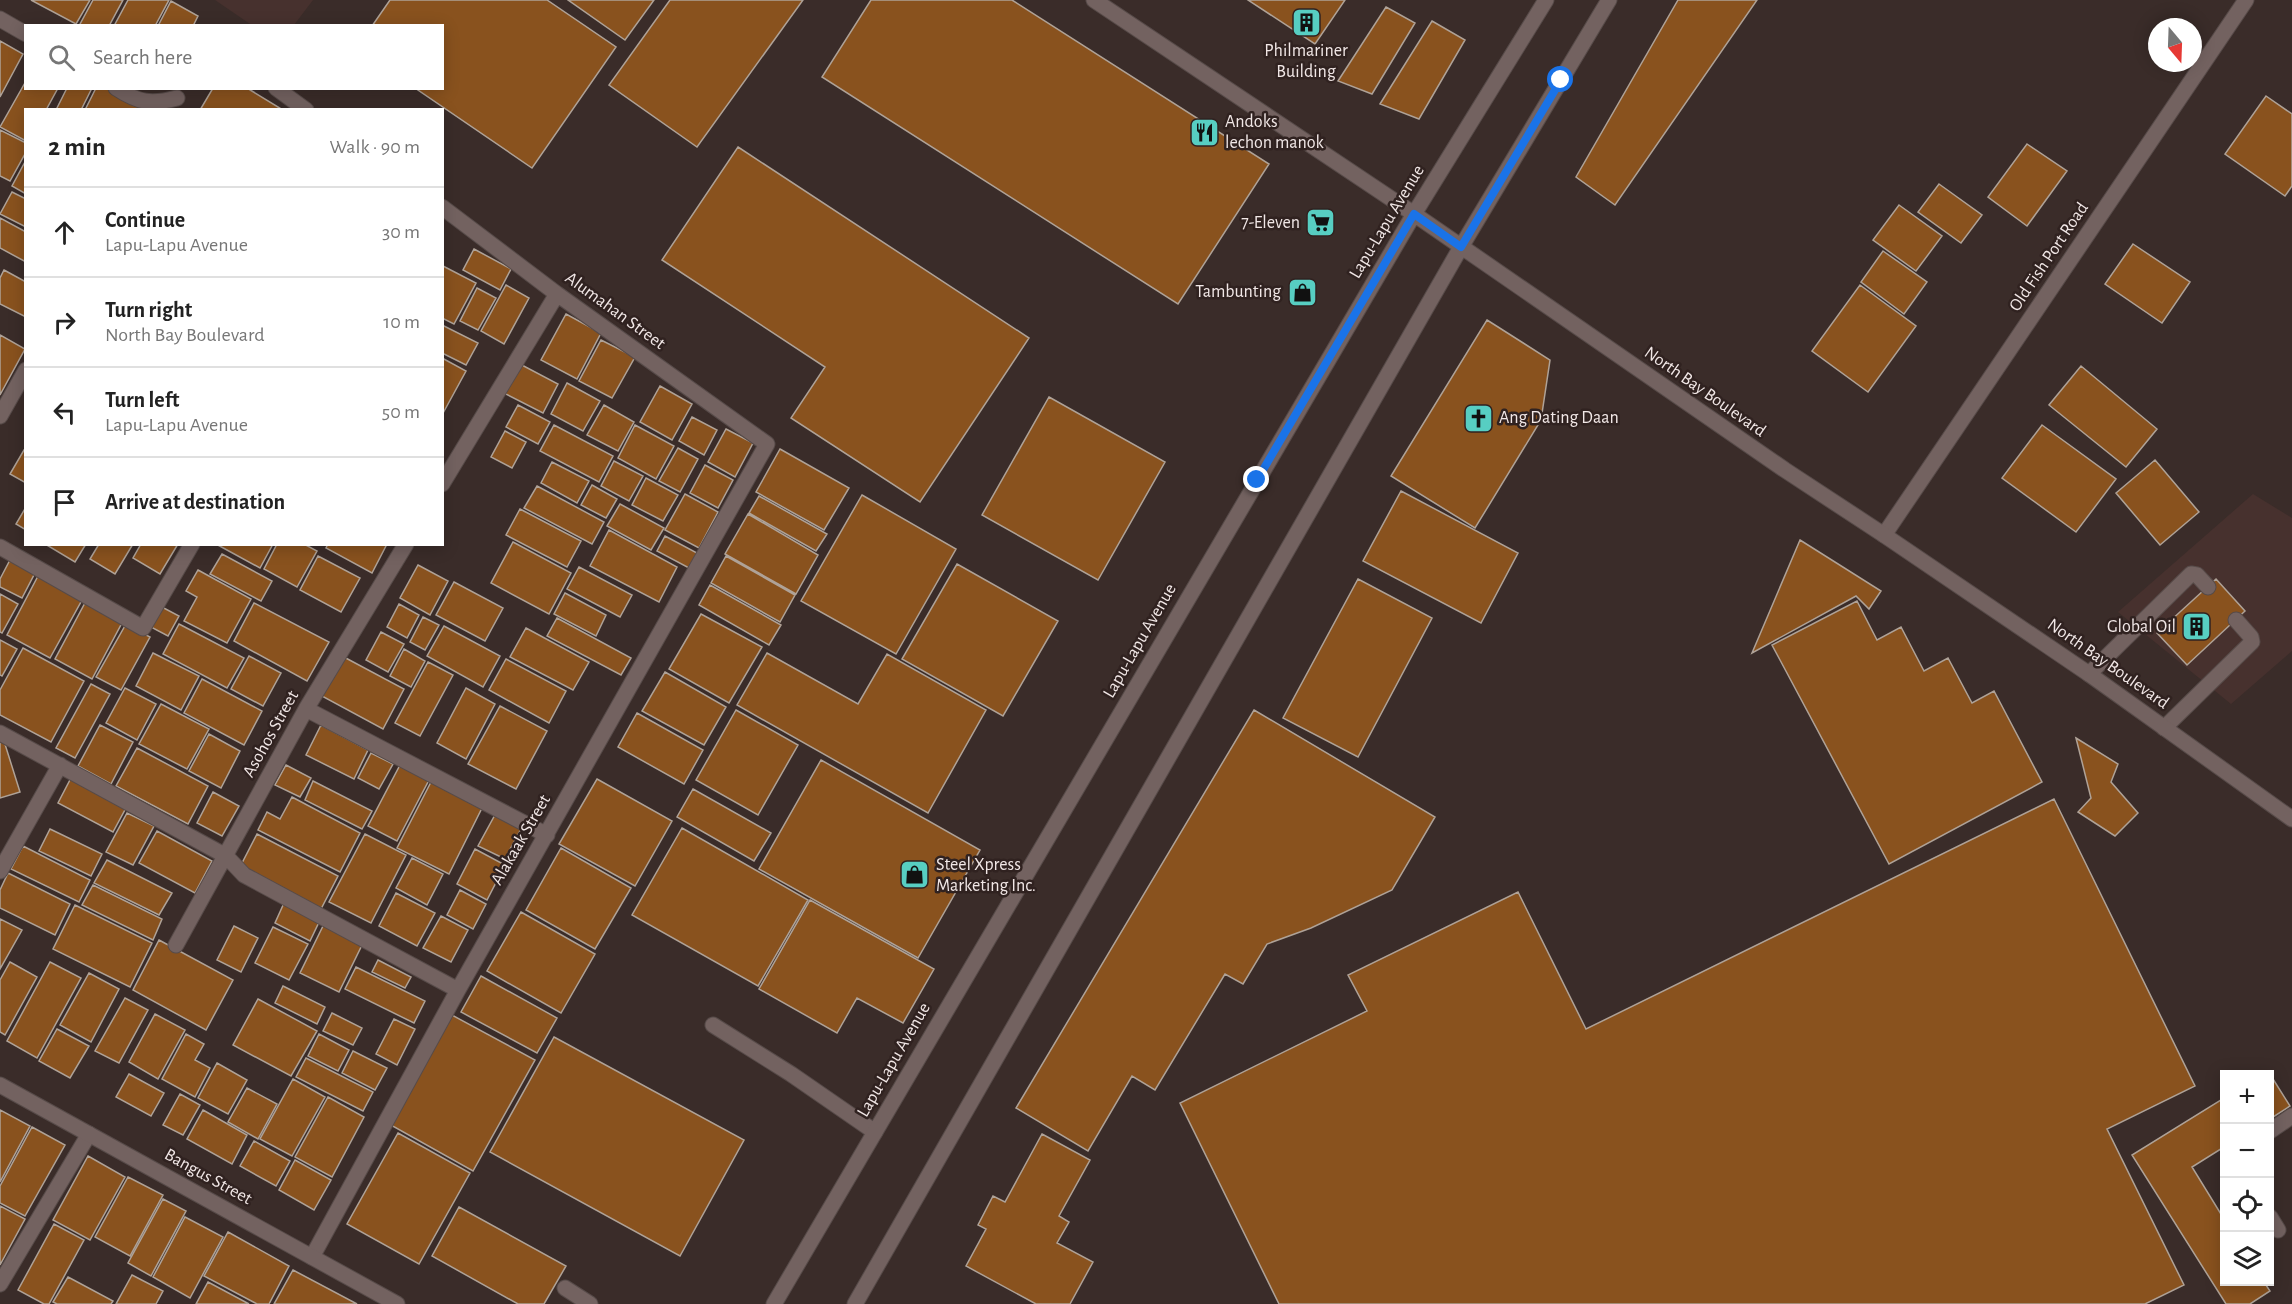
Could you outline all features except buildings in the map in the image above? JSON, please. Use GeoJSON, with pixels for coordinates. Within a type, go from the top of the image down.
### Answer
{"type":"FeatureCollection","features":[{"type":"Feature","properties":{"kind":"street","name":"North Bay Boulevard"},"geometry":{"type":"LineString","coordinates":[[1094,0],[1414,214],[1785,471],[2089,674],[2292,819]]}},
{"type":"Feature","properties":{"kind":"street","name":"Lapu-Lapu Avenue"},"geometry":{"type":"LineString","coordinates":[[774,1304],[1414,214],[1546,0]]}},
{"type":"Feature","properties":{"kind":"street"},"geometry":{"type":"LineString","coordinates":[[855,1304],[1461,247],[1609,0]]}},
{"type":"Feature","properties":{"kind":"street","name":"Old Fish Port Road"},"geometry":{"type":"LineString","coordinates":[[1884,535],[2246,0]]}},
{"type":"Feature","properties":{"kind":"street"},"geometry":{"type":"LineString","coordinates":[[0,19],[24,33]]}},
{"type":"Feature","properties":{"kind":"street"},"geometry":{"type":"LineString","coordinates":[[119,90],[131,98],[155,104],[177,99]]}},
{"type":"Feature","properties":{"kind":"street"},"geometry":{"type":"LineString","coordinates":[[279,90],[303,108]]}},
{"type":"Feature","properties":{"kind":"street","name":"Alumahan Street"},"geometry":{"type":"LineString","coordinates":[[444,208],[766,444]]}},
{"type":"Feature","properties":{"kind":"street"},"geometry":{"type":"LineString","coordinates":[[444,480],[558,294]]}},
{"type":"Feature","properties":{"kind":"street"},"geometry":{"type":"LineString","coordinates":[[0,416],[24,374]]}},
{"type":"Feature","properties":{"kind":"street","name":"Alakaak Street"},"geometry":{"type":"LineString","coordinates":[[312,1257],[458,990],[766,444]]}},
{"type":"Feature","properties":{"kind":"street"},"geometry":{"type":"LineString","coordinates":[[0,547],[143,628],[191,546]]}},
{"type":"Feature","properties":{"kind":"street","name":"Asohos Street"},"geometry":{"type":"LineString","coordinates":[[176,945],[306,709],[405,546]]}},
{"type":"Feature","properties":{"kind":"street"},"geometry":{"type":"LineString","coordinates":[[2089,674],[2191,574],[2197,575],[2208,587]]}},
{"type":"Feature","properties":{"kind":"street"},"geometry":{"type":"LineString","coordinates":[[2164,728],[2252,642],[2251,637],[2236,620]]}},
{"type":"Feature","properties":{"kind":"street"},"geometry":{"type":"LineString","coordinates":[[306,709],[547,835]]}},
{"type":"Feature","properties":{"kind":"street"},"geometry":{"type":"LineString","coordinates":[[0,733],[226,856],[244,875],[458,990]]}},
{"type":"Feature","properties":{"kind":"street"},"geometry":{"type":"LineString","coordinates":[[0,871],[60,765]]}},
{"type":"Feature","properties":{"kind":"street"},"geometry":{"type":"LineString","coordinates":[[713,1025],[791,1074],[875,1132]]}},
{"type":"Feature","properties":{"kind":"street","name":"Bangus Street"},"geometry":{"type":"LineString","coordinates":[[0,1085],[397,1304]]}},
{"type":"Feature","properties":{"kind":"street"},"geometry":{"type":"LineString","coordinates":[[2274,1128],[2292,1116]]}},
{"type":"Feature","properties":{"kind":"street"},"geometry":{"type":"LineString","coordinates":[[0,1284],[89,1134]]}},
{"type":"Feature","properties":{"kind":"street"},"geometry":{"type":"LineString","coordinates":[[2274,1224],[2278,1230]]}},
{"type":"Feature","properties":{"kind":"street"},"geometry":{"type":"LineString","coordinates":[[565,1288],[590,1304]]}},
{"type":"Feature","properties":{"kind":"shaded area"},"geometry":{"type":"Polygon","coordinates":[[[215,0],[313,0],[295,24],[250,24],[215,0]]]}},
{"type":"Feature","properties":{"kind":"shaded area"},"geometry":{"type":"Polygon","coordinates":[[[2253,494],[2292,518],[2292,651],[2231,704],[2118,612],[2253,494]]]}},
{"type":"Feature","properties":{"kind":"place","name":"Philmariner Building"},"geometry":{"type":"Point","coordinates":[1306,22]}},
{"type":"Feature","properties":{"kind":"place","name":"Andoks lechon manok"},"geometry":{"type":"Point","coordinates":[1204,132]}},
{"type":"Feature","properties":{"kind":"place","name":"7-Eleven"},"geometry":{"type":"Point","coordinates":[1321,223]}},
{"type":"Feature","properties":{"kind":"place","name":"Tambunting"},"geometry":{"type":"Point","coordinates":[1302,292]}},
{"type":"Feature","properties":{"kind":"place","name":"Ang Dating Daan"},"geometry":{"type":"Point","coordinates":[1478,418]}},
{"type":"Feature","properties":{"kind":"place","name":"Global Oil"},"geometry":{"type":"Point","coordinates":[2197,627]}},
{"type":"Feature","properties":{"kind":"place","name":"Steel Xpress Marketing Inc."},"geometry":{"type":"Point","coordinates":[915,875]}},
{"type":"Feature","properties":{"kind":"route"},"geometry":{"type":"LineString","coordinates":[[1257,480],[1414,214],[1461,247],[1561,80]]}}]}
